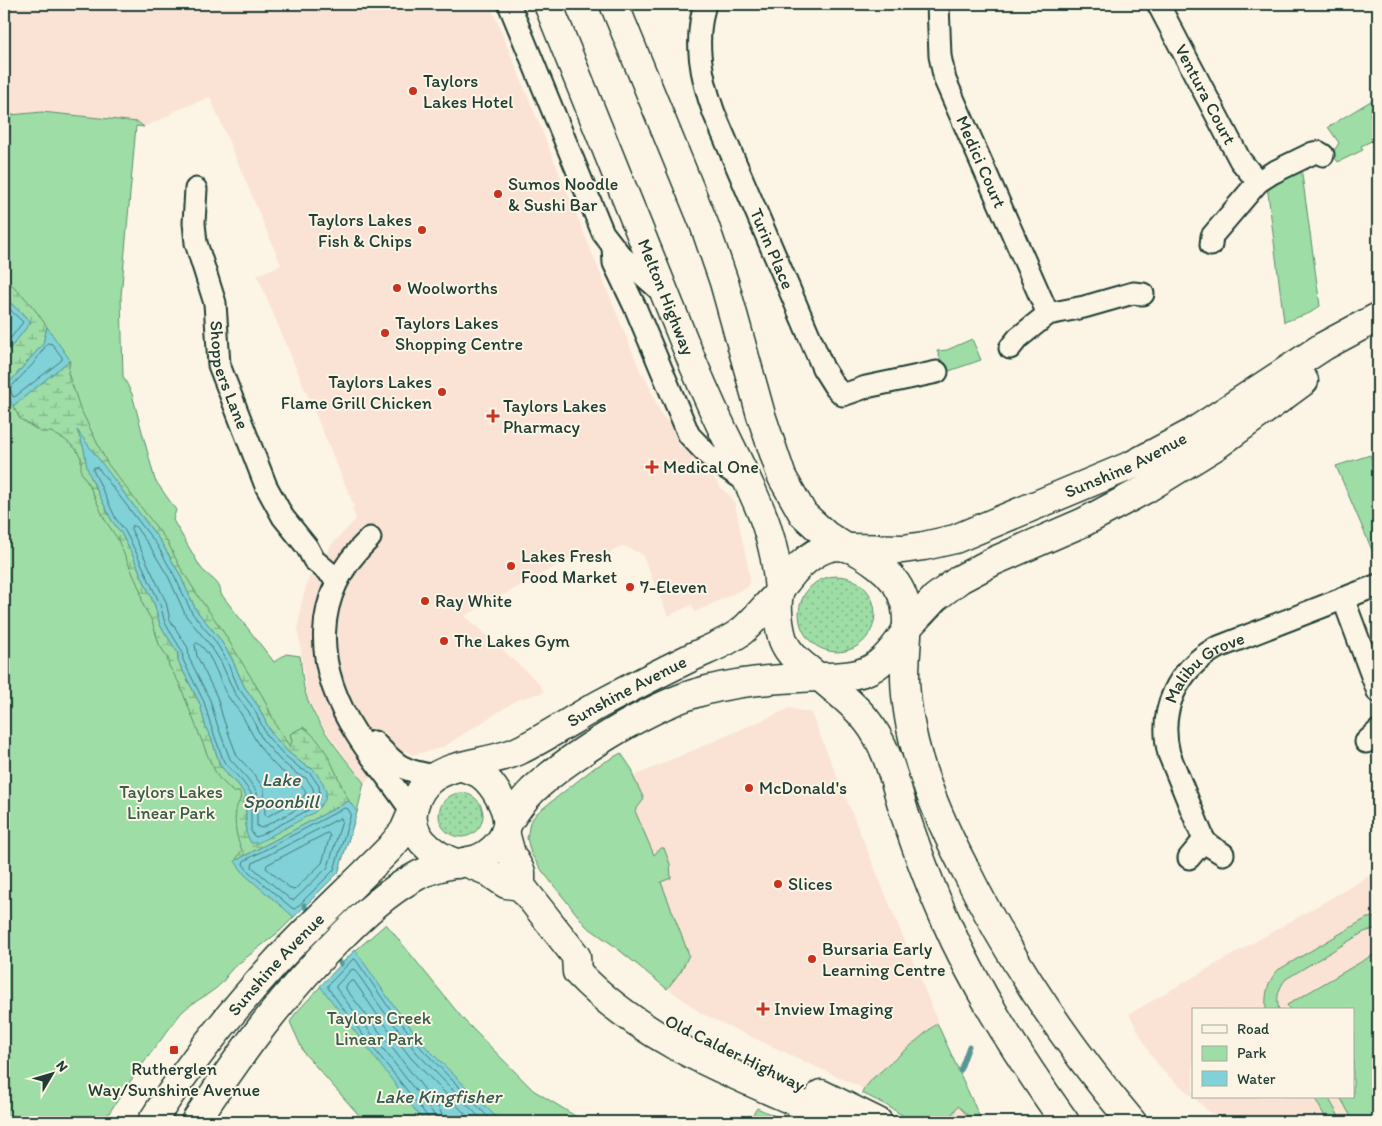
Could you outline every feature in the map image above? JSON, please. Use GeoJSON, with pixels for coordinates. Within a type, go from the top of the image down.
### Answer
{"type":"FeatureCollection","features":[{"type":"Feature","properties":{"kind":"main road","name":"Melton Highway"},"geometry":{"type":"LineString","coordinates":[[548,4],[713,410],[760,507],[771,538],[779,592]]}},
{"type":"Feature","properties":{"kind":"main road"},"geometry":{"type":"LineString","coordinates":[[614,4],[707,232],[724,282],[756,398],[782,477],[803,514],[826,535],[865,556],[885,570],[903,593],[907,611],[905,675],[910,725],[925,779],[943,824],[972,883],[1022,973],[1070,1042],[1132,1122]]}},
{"type":"Feature","properties":{"kind":"main road","name":"Sunshine Avenue"},"geometry":{"type":"LineString","coordinates":[[848,547],[903,549],[956,539],[1132,465],[1192,433],[1324,346],[1378,317]]}},
{"type":"Feature","properties":{"kind":"main road","name":"Sunshine Avenue"},"geometry":{"type":"LineString","coordinates":[[906,630],[935,598],[960,579],[994,561],[1084,522],[1144,490],[1216,445],[1308,378],[1378,338]]}},
{"type":"Feature","properties":{"kind":"main road"},"geometry":{"type":"LineString","coordinates":[[848,547],[833,547],[809,557],[800,565],[779,592],[779,624],[783,640],[792,655],[858,710],[876,734],[888,761],[933,891],[965,962],[1012,1044],[1065,1122]]}},
{"type":"Feature","properties":{"kind":"main road","name":"Sunshine Avenue"},"geometry":{"type":"LineString","coordinates":[[462,767],[497,759],[517,751],[606,702],[731,638],[754,620],[779,592]]}},
{"type":"Feature","properties":{"kind":"main road"},"geometry":{"type":"LineString","coordinates":[[819,677],[852,676],[870,669],[888,656],[906,630]]}},
{"type":"Feature","properties":{"kind":"main road","name":"Sunshine Avenue"},"geometry":{"type":"LineString","coordinates":[[506,828],[518,807],[554,773],[597,743],[662,707],[693,694],[724,686],[758,681],[819,677]]}},
{"type":"Feature","properties":{"kind":"main road"},"geometry":{"type":"LineString","coordinates":[[461,863],[484,856],[496,846],[506,828],[500,799],[490,784],[482,775],[462,767],[436,776],[428,782],[418,795],[411,814],[417,833],[423,842],[437,855],[461,863],[487,871],[506,884],[521,886]]}},
{"type":"Feature","properties":{"kind":"main road","name":"Sunshine Avenue"},"geometry":{"type":"LineString","coordinates":[[152,1122],[231,1013],[296,941],[390,848],[404,831],[411,814]]}},
{"type":"Feature","properties":{"kind":"main road","name":"Old Calder Highway"},"geometry":{"type":"LineString","coordinates":[[506,828],[511,854],[521,872],[521,886],[576,956],[577,972],[628,1016],[737,1058],[838,1102],[878,1122]]}},
{"type":"Feature","properties":{"kind":"main road","name":"Sunshine Avenue"},"geometry":{"type":"LineString","coordinates":[[194,1122],[249,1043],[308,971],[351,927],[387,896],[416,876],[461,863]]}},
{"type":"Feature","properties":{"kind":"main road","name":"Old Calder Highway"},"geometry":{"type":"LineString","coordinates":[[661,1028],[710,1065],[841,1122]]}},
{"type":"Feature","properties":{"kind":"street"},"geometry":{"type":"LineString","coordinates":[[509,4],[600,225],[612,247],[666,296]]}},
{"type":"Feature","properties":{"kind":"street","name":"Turin Place"},"geometry":{"type":"LineString","coordinates":[[705,4],[698,48],[706,93],[829,379],[843,395],[866,387],[937,372]]}},
{"type":"Feature","properties":{"kind":"street","name":"Medici Court"},"geometry":{"type":"LineString","coordinates":[[938,4],[940,56],[945,80],[1048,314]]}},
{"type":"Feature","properties":{"kind":"street","name":"Ventura Court"},"geometry":{"type":"LineString","coordinates":[[1158,4],[1240,160],[1258,182]]}},
{"type":"Feature","properties":{"kind":"street"},"geometry":{"type":"LineString","coordinates":[[1211,245],[1212,236],[1258,182],[1313,153],[1318,152],[1323,155]]}},
{"type":"Feature","properties":{"kind":"street","name":"Shoppers Lane"},"geometry":{"type":"LineString","coordinates":[[196,189],[194,223],[196,243],[215,303],[217,351],[222,376],[266,486],[284,517],[307,547],[332,559],[341,574]]}},
{"type":"Feature","properties":{"kind":"street"},"geometry":{"type":"LineString","coordinates":[[612,247],[614,263],[636,309],[689,435],[708,454],[749,483]]}},
{"type":"Feature","properties":{"kind":"street"},"geometry":{"type":"LineString","coordinates":[[1010,348],[1018,338],[1048,314],[1084,307],[1133,293],[1143,294]]}},
{"type":"Feature","properties":{"kind":"street"},"geometry":{"type":"LineString","coordinates":[[370,538],[359,549],[341,574],[329,603],[323,637],[327,669],[342,707],[356,734],[411,814]]}},
{"type":"Feature","properties":{"kind":"street","name":"Malibu Grove"},"geometry":{"type":"LineString","coordinates":[[1204,840],[1174,769],[1166,742],[1168,706],[1179,682],[1195,662],[1216,648],[1378,585]]}},
{"type":"Feature","properties":{"kind":"street"},"geometry":{"type":"LineString","coordinates":[[1343,598],[1378,692]]}},
{"type":"Feature","properties":{"kind":"street"},"geometry":{"type":"LineString","coordinates":[[342,707],[400,767],[436,776]]}},
{"type":"Feature","properties":{"kind":"street"},"geometry":{"type":"LineString","coordinates":[[1189,858],[1204,840],[1223,854]]}},
{"type":"Feature","properties":{"kind":"shaded area"},"geometry":{"type":"Polygon","coordinates":[[[4,4],[490,4],[642,375],[644,374],[661,414],[670,424],[679,445],[703,464],[735,504],[750,577],[748,587],[695,612],[692,605],[668,616],[642,554],[623,546],[596,560],[586,558],[582,552],[465,616],[538,682],[544,692],[517,700],[445,746],[411,755],[407,750],[364,783],[322,725],[307,698],[298,630],[301,604],[309,577],[332,544],[356,519],[352,508],[354,506],[257,275],[281,265],[210,97],[170,113],[171,115],[144,127],[138,122],[42,112],[11,115],[4,108],[4,4]]]}},
{"type":"Feature","properties":{"kind":"shaded area"},"geometry":{"type":"Polygon","coordinates":[[[790,708],[811,713],[938,1022],[873,1078],[864,1089],[702,1014],[586,926],[543,872],[528,847],[530,822],[537,813],[594,768],[621,753],[633,771],[634,776],[790,708]]]}},
{"type":"Feature","properties":{"kind":"shaded area"},"geometry":{"type":"Polygon","coordinates":[[[1378,871],[1378,1122],[1221,1122],[1194,1098],[1354,1098],[1354,1008],[1192,1008],[1192,1096],[1163,1071],[1150,1054],[1129,1014],[1378,871]]]}},
{"type":"Feature","properties":{"kind":"shaded area"},"geometry":{"type":"Polygon","coordinates":[[[958,1105],[975,1122],[946,1122],[958,1105]]]}},
{"type":"Feature","properties":{"kind":"green space"},"geometry":{"type":"Polygon","coordinates":[[[1374,99],[1370,115],[1378,119],[1378,138],[1361,146],[1363,150],[1338,162],[1332,154],[1339,143],[1328,127],[1374,99]]]}},
{"type":"Feature","properties":{"kind":"green space","name":"Taylors Lakes Linear Park"},"geometry":{"type":"Polygon","coordinates":[[[42,112],[138,122],[144,127],[136,126],[121,296],[123,376],[132,394],[155,480],[176,510],[173,520],[201,568],[217,582],[221,594],[274,662],[286,654],[300,656],[304,688],[312,709],[332,742],[364,783],[338,873],[280,931],[233,968],[218,987],[181,1013],[136,1073],[103,1122],[4,1122],[4,184],[11,115],[42,112]]]}},
{"type":"Feature","properties":{"kind":"green space"},"geometry":{"type":"Polygon","coordinates":[[[1301,167],[1320,306],[1310,313],[1284,322],[1267,185],[1301,167]]]}},
{"type":"Feature","properties":{"kind":"green space"},"geometry":{"type":"Polygon","coordinates":[[[4,278],[38,313],[47,327],[43,344],[8,384],[4,386],[4,353],[7,352],[31,322],[4,297],[4,278]]]}},
{"type":"Feature","properties":{"kind":"green space"},"geometry":{"type":"Polygon","coordinates":[[[972,339],[981,360],[946,372],[937,351],[947,350],[972,339]]]}},
{"type":"Feature","properties":{"kind":"green space"},"geometry":{"type":"Polygon","coordinates":[[[70,360],[68,373],[80,408],[107,463],[167,541],[180,567],[221,628],[263,697],[277,727],[290,747],[292,741],[290,734],[303,727],[312,734],[325,751],[349,801],[235,861],[242,850],[237,836],[235,820],[240,792],[233,792],[218,777],[209,759],[179,683],[159,644],[152,621],[143,605],[140,590],[117,538],[105,520],[81,472],[81,458],[76,449],[64,439],[51,432],[41,432],[20,419],[13,406],[70,360]],[[78,432],[91,478],[112,521],[132,554],[155,606],[160,625],[178,653],[178,661],[200,704],[206,728],[220,765],[238,784],[246,796],[246,833],[313,769],[304,765],[287,751],[271,733],[258,706],[244,686],[231,657],[219,638],[196,610],[179,573],[161,542],[78,432]]]}},
{"type":"Feature","properties":{"kind":"green space"},"geometry":{"type":"Polygon","coordinates":[[[1370,455],[1378,477],[1378,564],[1336,466],[1370,455]]]}},
{"type":"Feature","properties":{"kind":"green space"},"geometry":{"type":"Polygon","coordinates":[[[837,576],[851,579],[864,587],[872,600],[875,614],[872,628],[864,641],[851,649],[837,652],[823,649],[810,641],[802,628],[799,614],[802,600],[810,587],[823,579],[837,576]]]}},
{"type":"Feature","properties":{"kind":"green space"},"geometry":{"type":"Polygon","coordinates":[[[621,753],[633,771],[633,776],[644,799],[635,811],[654,855],[660,848],[664,848],[670,864],[671,878],[661,882],[689,955],[681,971],[667,989],[613,945],[586,926],[543,872],[531,854],[527,838],[530,822],[537,813],[594,768],[621,753]]]}},
{"type":"Feature","properties":{"kind":"green space"},"geometry":{"type":"Polygon","coordinates":[[[465,793],[477,799],[482,806],[482,824],[477,831],[470,836],[457,837],[445,831],[440,824],[439,811],[445,799],[452,794],[465,793]]]}},
{"type":"Feature","properties":{"kind":"green space"},"geometry":{"type":"Polygon","coordinates":[[[1378,917],[1378,928],[1364,932],[1286,979],[1278,994],[1279,1008],[1266,1008],[1266,999],[1271,979],[1278,970],[1367,918],[1378,917]]]}},
{"type":"Feature","properties":{"kind":"green space","name":"Taylors Creek Linear Park"},"geometry":{"type":"Polygon","coordinates":[[[386,924],[463,1019],[533,1090],[585,1122],[365,1122],[304,1053],[290,1022],[295,1014],[348,957],[386,924]]]}},
{"type":"Feature","properties":{"kind":"green space"},"geometry":{"type":"Polygon","coordinates":[[[1378,952],[1378,1122],[1354,1122],[1341,1098],[1354,1098],[1354,1008],[1289,1008],[1287,1005],[1378,952]]]}},
{"type":"Feature","properties":{"kind":"green space"},"geometry":{"type":"Polygon","coordinates":[[[937,1023],[982,1122],[975,1122],[958,1106],[946,1122],[913,1122],[862,1093],[873,1078],[937,1023]]]}},
{"type":"Feature","properties":{"kind":"green space"},"geometry":{"type":"Polygon","coordinates":[[[1315,1098],[1329,1098],[1342,1122],[1328,1122],[1315,1098]]]}},
{"type":"Feature","properties":{"kind":"green space"},"geometry":{"type":"Polygon","coordinates":[[[757,1108],[789,1122],[748,1122],[757,1108]]]}},
{"type":"Feature","properties":{"kind":"water"},"geometry":{"type":"Polygon","coordinates":[[[4,297],[31,322],[7,352],[4,353],[4,297]]]}},
{"type":"Feature","properties":{"kind":"water"},"geometry":{"type":"Polygon","coordinates":[[[47,327],[70,360],[13,406],[4,390],[4,386],[8,384],[43,344],[47,327]]]}},
{"type":"Feature","properties":{"kind":"water","name":"Lake Spoonbill"},"geometry":{"type":"Polygon","coordinates":[[[77,430],[161,542],[179,573],[196,610],[219,638],[231,657],[244,686],[258,706],[271,733],[287,751],[304,765],[313,769],[323,783],[326,792],[325,800],[315,812],[258,843],[251,843],[246,833],[246,796],[238,784],[220,765],[206,728],[200,704],[178,661],[178,653],[160,625],[155,606],[132,554],[112,521],[91,478],[77,430]]]}},
{"type":"Feature","properties":{"kind":"water"},"geometry":{"type":"Polygon","coordinates":[[[349,801],[357,812],[338,873],[294,917],[245,875],[235,861],[349,801]]]}},
{"type":"Feature","properties":{"kind":"water","name":"Lake Kingfisher"},"geometry":{"type":"Polygon","coordinates":[[[355,950],[391,1002],[425,1046],[501,1122],[426,1122],[418,1114],[320,986],[355,950]]]}},
{"type":"Feature","properties":{"kind":"waterway"},"geometry":{"type":"LineString","coordinates":[[304,905],[311,916]]}},
{"type":"Feature","properties":{"kind":"waterway"},"geometry":{"type":"LineString","coordinates":[[335,955],[341,964]]}},
{"type":"Feature","properties":{"kind":"waterway"},"geometry":{"type":"LineString","coordinates":[[960,1071],[969,1046]]}},
{"type":"Feature","properties":{"kind":"place","name":"Taylors Lakes Hotel"},"geometry":{"type":"Point","coordinates":[413,91]}},
{"type":"Feature","properties":{"kind":"place","name":"Sumos Noodle & Sushi Bar"},"geometry":{"type":"Point","coordinates":[498,194]}},
{"type":"Feature","properties":{"kind":"place","name":"Taylors Lakes Fish & Chips"},"geometry":{"type":"Point","coordinates":[422,230]}},
{"type":"Feature","properties":{"kind":"place","name":"Woolworths"},"geometry":{"type":"Point","coordinates":[397,288]}},
{"type":"Feature","properties":{"kind":"place","name":"Taylors Lakes Shopping Centre"},"geometry":{"type":"Point","coordinates":[385,333]}},
{"type":"Feature","properties":{"kind":"place","name":"Taylors Lakes Flame Grill Chicken"},"geometry":{"type":"Point","coordinates":[442,392]}},
{"type":"Feature","properties":{"kind":"place","name":"Taylors Lakes Pharmacy"},"geometry":{"type":"Point","coordinates":[493,416]}},
{"type":"Feature","properties":{"kind":"place","name":"Medical One"},"geometry":{"type":"Point","coordinates":[652,467]}},
{"type":"Feature","properties":{"kind":"place","name":"Lakes Fresh Food Market"},"geometry":{"type":"Point","coordinates":[511,566]}},
{"type":"Feature","properties":{"kind":"place","name":"7-Eleven"},"geometry":{"type":"Point","coordinates":[630,587]}},
{"type":"Feature","properties":{"kind":"place","name":"Ray White"},"geometry":{"type":"Point","coordinates":[425,601]}},
{"type":"Feature","properties":{"kind":"place","name":"The Lakes Gym"},"geometry":{"type":"Point","coordinates":[444,641]}},
{"type":"Feature","properties":{"kind":"place","name":"McDonald's"},"geometry":{"type":"Point","coordinates":[749,788]}},
{"type":"Feature","properties":{"kind":"place","name":"Slices"},"geometry":{"type":"Point","coordinates":[778,884]}},
{"type":"Feature","properties":{"kind":"place","name":"Bursaria Early Learning Centre"},"geometry":{"type":"Point","coordinates":[812,959]}},
{"type":"Feature","properties":{"kind":"place","name":"Inview Imaging"},"geometry":{"type":"Point","coordinates":[763,1009]}},
{"type":"Feature","properties":{"kind":"place","name":"Rutherglen Way/Sunshine Avenue"},"geometry":{"type":"Point","coordinates":[174,1050]}}]}
